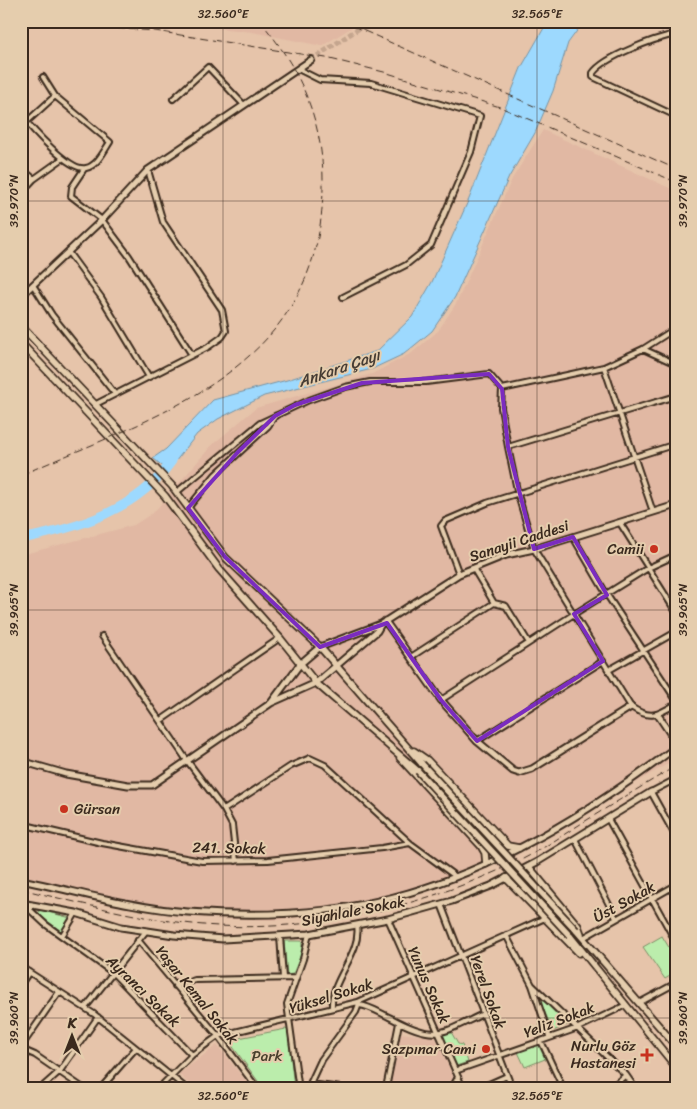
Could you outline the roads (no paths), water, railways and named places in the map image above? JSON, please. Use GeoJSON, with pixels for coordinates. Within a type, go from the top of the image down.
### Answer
{"type":"FeatureCollection","features":[{"type":"Feature","properties":{"kind":"main road"},"geometry":{"type":"LineString","coordinates":[[21,326],[172,486],[225,557],[320,647],[422,764],[576,930],[676,1046]]}},
{"type":"Feature","properties":{"kind":"main road"},"geometry":{"type":"LineString","coordinates":[[21,343],[165,496],[218,568],[280,638],[316,683],[418,771],[570,936],[594,968]]}},
{"type":"Feature","properties":{"kind":"main road"},"geometry":{"type":"LineString","coordinates":[[402,741],[426,760],[508,846],[519,848]]}},
{"type":"Feature","properties":{"kind":"main road"},"geometry":{"type":"LineString","coordinates":[[394,750],[405,767],[488,852],[495,847],[496,841],[491,828]]}},
{"type":"Feature","properties":{"kind":"main road"},"geometry":{"type":"LineString","coordinates":[[481,846],[486,853],[486,864]]}},
{"type":"Feature","properties":{"kind":"main road"},"geometry":{"type":"LineString","coordinates":[[529,867],[578,926],[583,938]]}},
{"type":"Feature","properties":{"kind":"main road"},"geometry":{"type":"LineString","coordinates":[[506,878],[594,968],[626,1004],[676,1068]]}},
{"type":"Feature","properties":{"kind":"main road"},"geometry":{"type":"LineString","coordinates":[[527,899],[524,890],[528,883],[534,880],[544,884]]}},
{"type":"Feature","properties":{"kind":"street"},"geometry":{"type":"LineString","coordinates":[[676,34],[625,52],[593,73],[593,76],[676,116]]}},
{"type":"Feature","properties":{"kind":"street"},"geometry":{"type":"LineString","coordinates":[[21,296],[102,220],[148,170],[243,104],[312,60]]}},
{"type":"Feature","properties":{"kind":"street"},"geometry":{"type":"LineString","coordinates":[[173,99],[208,67],[243,104]]}},
{"type":"Feature","properties":{"kind":"street"},"geometry":{"type":"LineString","coordinates":[[298,68],[320,80],[371,83],[480,116],[471,152],[431,245],[406,265],[342,297]]}},
{"type":"Feature","properties":{"kind":"street"},"geometry":{"type":"LineString","coordinates":[[43,77],[55,96],[110,142],[93,164],[84,169],[71,189],[71,196],[102,220],[153,291],[192,355]]}},
{"type":"Feature","properties":{"kind":"street"},"geometry":{"type":"LineString","coordinates":[[21,127],[55,96]]}},
{"type":"Feature","properties":{"kind":"street"},"geometry":{"type":"LineString","coordinates":[[21,115],[62,159],[72,166],[84,169]]}},
{"type":"Feature","properties":{"kind":"street"},"geometry":{"type":"LineString","coordinates":[[21,194],[34,179],[62,159]]}},
{"type":"Feature","properties":{"kind":"street"},"geometry":{"type":"LineString","coordinates":[[21,168],[34,179]]}},
{"type":"Feature","properties":{"kind":"street"},"geometry":{"type":"LineString","coordinates":[[96,404],[192,355],[222,337],[226,331],[222,310],[163,222],[148,170]]}},
{"type":"Feature","properties":{"kind":"street"},"geometry":{"type":"LineString","coordinates":[[68,252],[101,297],[149,377]]}},
{"type":"Feature","properties":{"kind":"street"},"geometry":{"type":"LineString","coordinates":[[33,285],[52,315],[115,394]]}},
{"type":"Feature","properties":{"kind":"street"},"geometry":{"type":"LineString","coordinates":[[502,389],[604,367],[643,349],[676,328]]}},
{"type":"Feature","properties":{"kind":"street"},"geometry":{"type":"LineString","coordinates":[[643,349],[676,364]]}},
{"type":"Feature","properties":{"kind":"street"},"geometry":{"type":"LineString","coordinates":[[604,367],[653,512]]}},
{"type":"Feature","properties":{"kind":"street"},"geometry":{"type":"LineString","coordinates":[[176,492],[250,430],[309,400],[346,387],[370,382],[426,382],[486,374],[493,377],[502,389],[502,408],[508,447],[518,495],[534,549],[631,707],[643,714],[658,715],[676,704]]}},
{"type":"Feature","properties":{"kind":"street"},"geometry":{"type":"LineString","coordinates":[[508,447],[676,396]]}},
{"type":"Feature","properties":{"kind":"street"},"geometry":{"type":"LineString","coordinates":[[188,508],[215,475],[268,426],[275,416]]}},
{"type":"Feature","properties":{"kind":"street"},"geometry":{"type":"LineString","coordinates":[[459,574],[440,526],[444,521],[487,503],[518,495],[676,444]]}},
{"type":"Feature","properties":{"kind":"street","name":"Sanayii Caddesi"},"geometry":{"type":"LineString","coordinates":[[300,664],[320,647],[383,622],[459,574],[472,568],[506,555],[534,549],[676,505]]}},
{"type":"Feature","properties":{"kind":"street"},"geometry":{"type":"LineString","coordinates":[[620,522],[676,612]]}},
{"type":"Feature","properties":{"kind":"street"},"geometry":{"type":"LineString","coordinates":[[573,537],[606,595],[676,700]]}},
{"type":"Feature","properties":{"kind":"street"},"geometry":{"type":"LineString","coordinates":[[441,700],[648,568],[676,555]]}},
{"type":"Feature","properties":{"kind":"street"},"geometry":{"type":"LineString","coordinates":[[472,568],[494,603],[506,606],[530,643]]}},
{"type":"Feature","properties":{"kind":"street"},"geometry":{"type":"LineString","coordinates":[[411,657],[494,603]]}},
{"type":"Feature","properties":{"kind":"street"},"geometry":{"type":"LineString","coordinates":[[383,622],[411,657],[441,700],[478,741],[506,768],[519,773],[526,772],[631,707]]}},
{"type":"Feature","properties":{"kind":"street","name":"Sanayii Caddesi"},"geometry":{"type":"LineString","coordinates":[[316,683],[377,631],[383,622]]}},
{"type":"Feature","properties":{"kind":"street"},"geometry":{"type":"LineString","coordinates":[[609,670],[676,632]]}},
{"type":"Feature","properties":{"kind":"street"},"geometry":{"type":"LineString","coordinates":[[102,636],[186,760],[224,810],[232,825],[236,861]]}},
{"type":"Feature","properties":{"kind":"street"},"geometry":{"type":"LineString","coordinates":[[160,721],[280,638]]}},
{"type":"Feature","properties":{"kind":"street"},"geometry":{"type":"LineString","coordinates":[[478,741],[603,661]]}},
{"type":"Feature","properties":{"kind":"street"},"geometry":{"type":"LineString","coordinates":[[271,703],[300,664]]}},
{"type":"Feature","properties":{"kind":"street"},"geometry":{"type":"LineString","coordinates":[[21,761],[66,774],[128,785],[152,785],[271,703],[316,683]]}},
{"type":"Feature","properties":{"kind":"street"},"geometry":{"type":"LineString","coordinates":[[658,715],[676,742]]}},
{"type":"Feature","properties":{"kind":"street"},"geometry":{"type":"LineString","coordinates":[[21,880],[186,912],[274,915],[394,897],[486,864],[519,848],[642,773],[676,747]]}},
{"type":"Feature","properties":{"kind":"street"},"geometry":{"type":"LineString","coordinates":[[224,810],[291,766],[310,758],[325,765],[410,843],[455,876]]}},
{"type":"Feature","properties":{"kind":"street"},"geometry":{"type":"LineString","coordinates":[[676,779],[651,792],[676,837]]}},
{"type":"Feature","properties":{"kind":"street","name":"Siyahlale Sokak"},"geometry":{"type":"LineString","coordinates":[[21,903],[30,907],[76,914],[121,928],[146,931],[223,939],[309,934],[388,919],[441,904],[506,878],[529,867],[651,792]]}},
{"type":"Feature","properties":{"kind":"street"},"geometry":{"type":"LineString","coordinates":[[608,819],[676,942]]}},
{"type":"Feature","properties":{"kind":"street","name":"241. Sokak"},"geometry":{"type":"LineString","coordinates":[[21,824],[102,843],[202,861],[268,860],[382,848],[410,843]]}},
{"type":"Feature","properties":{"kind":"street"},"geometry":{"type":"LineString","coordinates":[[575,839],[616,918]]}},
{"type":"Feature","properties":{"kind":"street","name":"Üst Sokak"},"geometry":{"type":"LineString","coordinates":[[583,938],[616,918],[653,900],[676,885]]}},
{"type":"Feature","properties":{"kind":"street","name":"Yerel Sokak"},"geometry":{"type":"LineString","coordinates":[[441,904],[463,956],[512,1088]]}},
{"type":"Feature","properties":{"kind":"street"},"geometry":{"type":"LineString","coordinates":[[21,917],[30,907]]}},
{"type":"Feature","properties":{"kind":"street","name":"Ayrancı Sokak"},"geometry":{"type":"LineString","coordinates":[[30,907],[62,936],[113,973],[192,1055]]}},
{"type":"Feature","properties":{"kind":"street"},"geometry":{"type":"LineString","coordinates":[[62,936],[76,914]]}},
{"type":"Feature","properties":{"kind":"street","name":"Yüksel Sokak"},"geometry":{"type":"LineString","coordinates":[[159,1088],[192,1055],[218,1036],[359,1003],[545,918]]}},
{"type":"Feature","properties":{"kind":"street","name":"Yunus Sokak"},"geometry":{"type":"LineString","coordinates":[[388,919],[463,1088]]}},
{"type":"Feature","properties":{"kind":"street"},"geometry":{"type":"LineString","coordinates":[[332,1008],[336,988],[357,940],[357,925]]}},
{"type":"Feature","properties":{"kind":"street"},"geometry":{"type":"LineString","coordinates":[[85,1008],[146,931]]}},
{"type":"Feature","properties":{"kind":"street"},"geometry":{"type":"LineString","coordinates":[[301,1088],[298,1083],[287,1004],[303,960],[309,934]]}},
{"type":"Feature","properties":{"kind":"street"},"geometry":{"type":"LineString","coordinates":[[280,936],[283,978]]}},
{"type":"Feature","properties":{"kind":"street"},"geometry":{"type":"LineString","coordinates":[[506,936],[532,986],[549,1036]]}},
{"type":"Feature","properties":{"kind":"street","name":"Yaşar Kemal Sokak"},"geometry":{"type":"LineString","coordinates":[[138,940],[218,1036],[255,1087]]}},
{"type":"Feature","properties":{"kind":"street"},"geometry":{"type":"LineString","coordinates":[[21,967],[98,1017],[186,1088]]}},
{"type":"Feature","properties":{"kind":"street"},"geometry":{"type":"LineString","coordinates":[[21,984],[29,972]]}},
{"type":"Feature","properties":{"kind":"street"},"geometry":{"type":"LineString","coordinates":[[176,986],[195,980],[295,978]]}},
{"type":"Feature","properties":{"kind":"street"},"geometry":{"type":"LineString","coordinates":[[639,1003],[676,983]]}},
{"type":"Feature","properties":{"kind":"street"},"geometry":{"type":"LineString","coordinates":[[532,986],[626,1075],[635,1088]]}},
{"type":"Feature","properties":{"kind":"street"},"geometry":{"type":"LineString","coordinates":[[59,992],[21,1048],[60,1071],[83,1088]]}},
{"type":"Feature","properties":{"kind":"street"},"geometry":{"type":"LineString","coordinates":[[342,1088],[309,1086],[321,1060],[356,1012],[359,1003],[419,1032],[438,1034],[483,1014]]}},
{"type":"Feature","properties":{"kind":"street","name":"Yeliz Sokak"},"geometry":{"type":"LineString","coordinates":[[455,1071],[499,1054],[541,1041],[549,1036],[578,1028],[626,1004]]}},
{"type":"Feature","properties":{"kind":"street"},"geometry":{"type":"LineString","coordinates":[[41,1088],[60,1071],[98,1017]]}},
{"type":"Feature","properties":{"kind":"street"},"geometry":{"type":"LineString","coordinates":[[386,1088],[399,1023]]}},
{"type":"Feature","properties":{"kind":"street"},"geometry":{"type":"LineString","coordinates":[[541,1041],[563,1088]]}},
{"type":"Feature","properties":{"kind":"street"},"geometry":{"type":"LineString","coordinates":[[101,1088],[136,1048]]}},
{"type":"Feature","properties":{"kind":"street"},"geometry":{"type":"LineString","coordinates":[[610,1088],[626,1075]]}},
{"type":"Feature","properties":{"kind":"street"},"geometry":{"type":"LineString","coordinates":[[480,1088],[507,1076]]}},
{"type":"Feature","properties":{"kind":"street"},"geometry":{"type":"LineString","coordinates":[[452,1088],[458,1077]]}},
{"type":"Feature","properties":{"kind":"water"},"geometry":{"type":"Polygon","coordinates":[[[548,21],[588,21],[582,24],[568,43],[553,91],[535,133],[509,177],[455,297],[432,331],[404,354],[372,369],[264,396],[218,419],[197,434],[168,471],[153,458],[166,449],[213,400],[287,380],[377,351],[412,317],[432,282],[469,199],[521,68],[548,21]]]}},
{"type":"Feature","properties":{"kind":"waterway","name":"Ankara Çayı"},"geometry":{"type":"LineString","coordinates":[[21,539],[64,529],[104,515],[141,493],[158,478],[172,461]]}},
{"type":"Feature","properties":{"kind":"tunnel"},"geometry":{"type":"LineString","coordinates":[[311,60],[364,25]]}},
{"type":"Feature","properties":{"kind":"railway"},"geometry":{"type":"LineString","coordinates":[[21,475],[127,430],[177,405],[224,376],[264,342],[295,300],[315,248],[323,186],[322,163],[319,140],[307,98],[287,58],[275,39],[260,21]]}},
{"type":"Feature","properties":{"kind":"railway"},"geometry":{"type":"LineString","coordinates":[[342,21],[676,169]]}},
{"type":"Feature","properties":{"kind":"railway"},"geometry":{"type":"LineString","coordinates":[[21,22],[155,31],[326,58],[384,72],[500,107],[676,182]]}},
{"type":"Feature","properties":{"kind":"railway"},"geometry":{"type":"LineString","coordinates":[[21,889],[122,913],[184,923],[227,926],[271,926],[357,916],[441,893],[521,860],[676,766]]}},
{"type":"Feature","properties":{"kind":"place","name":"Camii"},"geometry":{"type":"Point","coordinates":[654,549]}},
{"type":"Feature","properties":{"kind":"place","name":"Gürsan"},"geometry":{"type":"Point","coordinates":[64,809]}},
{"type":"Feature","properties":{"kind":"place","name":"Sazpınar Cami"},"geometry":{"type":"Point","coordinates":[486,1049]}},
{"type":"Feature","properties":{"kind":"place","name":"Nurlu Göz Hastanesi"},"geometry":{"type":"Point","coordinates":[647,1055]}},
{"type":"Feature","properties":{"kind":"park label","name":"Park"},"geometry":{"type":"Point","coordinates":[267,1056]}}]}
